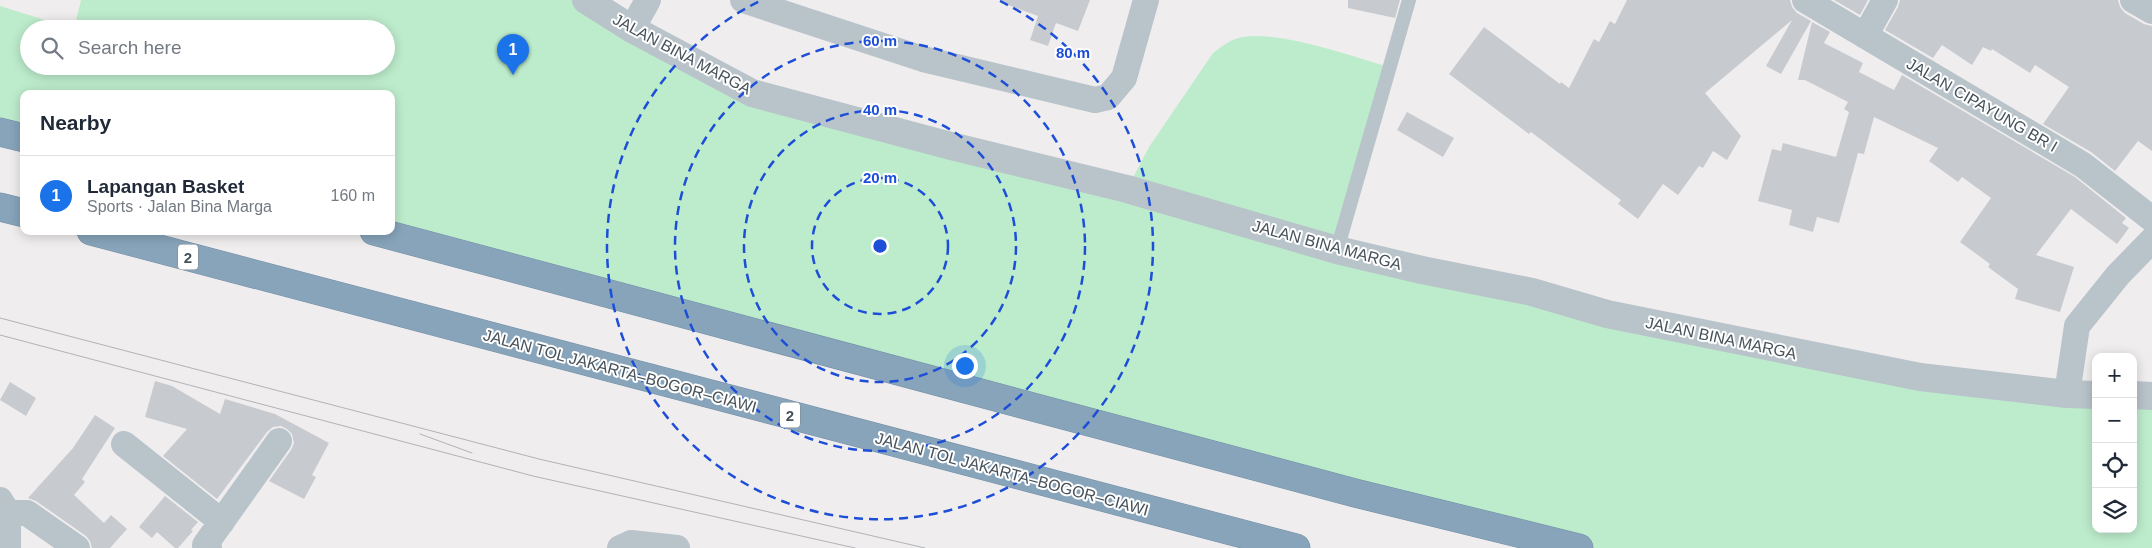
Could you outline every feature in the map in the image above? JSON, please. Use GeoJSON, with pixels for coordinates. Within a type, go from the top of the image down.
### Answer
{"type":"FeatureCollection","features":[{"type":"Feature","properties":{"kind":"highway"},"geometry":{"type":"LineString","coordinates":[[0,132],[20,137]]}},
{"type":"Feature","properties":{"kind":"highway"},"geometry":{"type":"LineString","coordinates":[[0,207],[20,212]]}},
{"type":"Feature","properties":{"kind":"highway"},"geometry":{"type":"LineString","coordinates":[[0,220],[20,222]]}},
{"type":"Feature","properties":{"kind":"highway","name":"JALAN TOL JAKARTA–BOGOR–CIAWI"},"geometry":{"type":"LineString","coordinates":[[106,235],[1296,548]]}},
{"type":"Feature","properties":{"kind":"highway"},"geometry":{"type":"LineString","coordinates":[[389,235],[1345,490],[1579,548]]}},
{"type":"Feature","properties":{"kind":"street"},"geometry":{"type":"LineString","coordinates":[[632,29],[648,0]]}},
{"type":"Feature","properties":{"kind":"street"},"geometry":{"type":"LineString","coordinates":[[743,0],[923,59],[1095,100],[1108,96],[1124,78],[1146,0]]}},
{"type":"Feature","properties":{"kind":"street","name":"JALAN CIPAYUNG BR I"},"geometry":{"type":"LineString","coordinates":[[1805,0],[2083,164],[2152,219]]}},
{"type":"Feature","properties":{"kind":"street"},"geometry":{"type":"LineString","coordinates":[[1865,36],[1885,0]]}},
{"type":"Feature","properties":{"kind":"street"},"geometry":{"type":"LineString","coordinates":[[2133,0],[2152,11]]}},
{"type":"Feature","properties":{"kind":"street","name":"JALAN BINA MARGA"},"geometry":{"type":"LineString","coordinates":[[591,2],[632,29],[752,93],[951,146],[1127,189],[1337,250],[1422,270],[1532,292],[1607,314],[1773,349],[1920,377],[2067,394],[2092,394]]}},
{"type":"Feature","properties":{"kind":"street"},"geometry":{"type":"LineString","coordinates":[[2067,394],[2077,326],[2118,276],[2152,240]]}},
{"type":"Feature","properties":{"kind":"street"},"geometry":{"type":"LineString","coordinates":[[2137,395],[2152,396]]}},
{"type":"Feature","properties":{"kind":"street"},"geometry":{"type":"LineString","coordinates":[[206,547],[279,441]]}},
{"type":"Feature","properties":{"kind":"street"},"geometry":{"type":"LineString","coordinates":[[124,444],[222,522]]}},
{"type":"Feature","properties":{"kind":"street"},"geometry":{"type":"LineString","coordinates":[[8,548],[4,506],[27,513],[77,548]]}},
{"type":"Feature","properties":{"kind":"street"},"geometry":{"type":"LineString","coordinates":[[634,546],[677,548]]}},
{"type":"Feature","properties":{"kind":"lane"},"geometry":{"type":"LineString","coordinates":[[1337,250],[1409,0]]}},
{"type":"Feature","properties":{"kind":"green space"},"geometry":{"type":"Polygon","coordinates":[[[81,0],[589,0],[752,93],[1127,189],[1149,147],[1216,50],[1235,39],[1243,37],[1259,36],[1296,41],[1389,67],[1337,250],[1773,349],[2092,390],[2092,533],[2137,533],[2137,393],[2152,395],[2152,548],[1579,548],[395,232],[395,90],[20,90],[20,137],[0,132],[0,6],[45,20],[20,20],[20,75],[395,75],[395,20],[76,20],[81,0]]]}},
{"type":"Feature","properties":{"kind":"building"},"geometry":{"type":"Polygon","coordinates":[[[1000,0],[1090,0],[1078,31],[1056,23],[1048,46],[1030,40],[1038,16],[1000,2],[1000,0]]]}},
{"type":"Feature","properties":{"kind":"building"},"geometry":{"type":"Polygon","coordinates":[[[1348,0],[1400,0],[1395,18],[1348,8],[1348,0]]]}},
{"type":"Feature","properties":{"kind":"building"},"geometry":{"type":"Polygon","coordinates":[[[1627,0],[1790,0],[1792,7],[1797,13],[1811,21],[1781,74],[1766,66],[1792,20],[1705,93],[1741,136],[1727,160],[1713,151],[1703,168],[1699,166],[1678,195],[1663,184],[1638,219],[1618,204],[1621,200],[1531,132],[1529,134],[1449,74],[1484,27],[1560,84],[1561,82],[1569,88],[1594,39],[1599,42],[1610,21],[1615,24],[1627,0]]]}},
{"type":"Feature","properties":{"kind":"building"},"geometry":{"type":"Polygon","coordinates":[[[1834,0],[1868,0],[1860,15],[1834,0]]]}},
{"type":"Feature","properties":{"kind":"building"},"geometry":{"type":"Polygon","coordinates":[[[1900,0],[2118,0],[2120,7],[2125,13],[2144,24],[2152,26],[2152,151],[2138,141],[2115,171],[2091,152],[2043,124],[2069,87],[2035,65],[2030,73],[1992,49],[1991,51],[1983,47],[1972,65],[1942,45],[1933,58],[1885,30],[1900,0]]]}},
{"type":"Feature","properties":{"kind":"building"},"geometry":{"type":"Polygon","coordinates":[[[1812,22],[1830,32],[1824,43],[1863,63],[1859,72],[1894,90],[1902,75],[2075,177],[2126,218],[2122,223],[2129,228],[2117,244],[2071,209],[2036,255],[2074,267],[2060,312],[2015,299],[2018,289],[1988,267],[1990,264],[1960,242],[1991,198],[1962,177],[1958,182],[1929,161],[1938,148],[1874,117],[1864,154],[1858,153],[1839,223],[1817,217],[1813,232],[1789,225],[1792,210],[1758,201],[1772,149],[1781,151],[1783,143],[1836,157],[1849,112],[1844,109],[1848,102],[1805,80],[1798,80],[1812,22]]]}},
{"type":"Feature","properties":{"kind":"building"},"geometry":{"type":"Polygon","coordinates":[[[1407,112],[1454,138],[1443,157],[1397,130],[1407,112]]]}},
{"type":"Feature","properties":{"kind":"building"},"geometry":{"type":"Polygon","coordinates":[[[155,381],[172,386],[220,414],[225,399],[275,414],[329,443],[312,475],[316,477],[304,499],[269,481],[294,443],[292,434],[281,426],[273,427],[267,432],[217,499],[163,456],[187,429],[145,417],[155,381]]]}},
{"type":"Feature","properties":{"kind":"building"},"geometry":{"type":"Polygon","coordinates":[[[10,382],[36,398],[26,416],[0,400],[10,382]]]}},
{"type":"Feature","properties":{"kind":"building"},"geometry":{"type":"Polygon","coordinates":[[[95,415],[115,428],[82,479],[85,482],[74,495],[104,523],[111,515],[127,529],[110,548],[92,548],[86,536],[36,501],[28,498],[73,448],[95,415]]]}},
{"type":"Feature","properties":{"kind":"building"},"geometry":{"type":"Polygon","coordinates":[[[165,496],[198,522],[191,530],[193,531],[178,548],[175,548],[157,532],[152,538],[139,527],[165,496]]]}},
{"type":"Feature","properties":{"kind":"tram line"},"geometry":{"type":"LineString","coordinates":[[0,318],[539,459],[925,548]]}},
{"type":"Feature","properties":{"kind":"tram line"},"geometry":{"type":"LineString","coordinates":[[0,335],[533,476],[855,548]]}},
{"type":"Feature","properties":{"kind":"tram line"},"geometry":{"type":"LineString","coordinates":[[420,434],[472,453]]}},
{"type":"Feature","properties":{"kind":"place","name":"Lapangan Basket"},"geometry":{"type":"Point","coordinates":[513,75]}}]}
